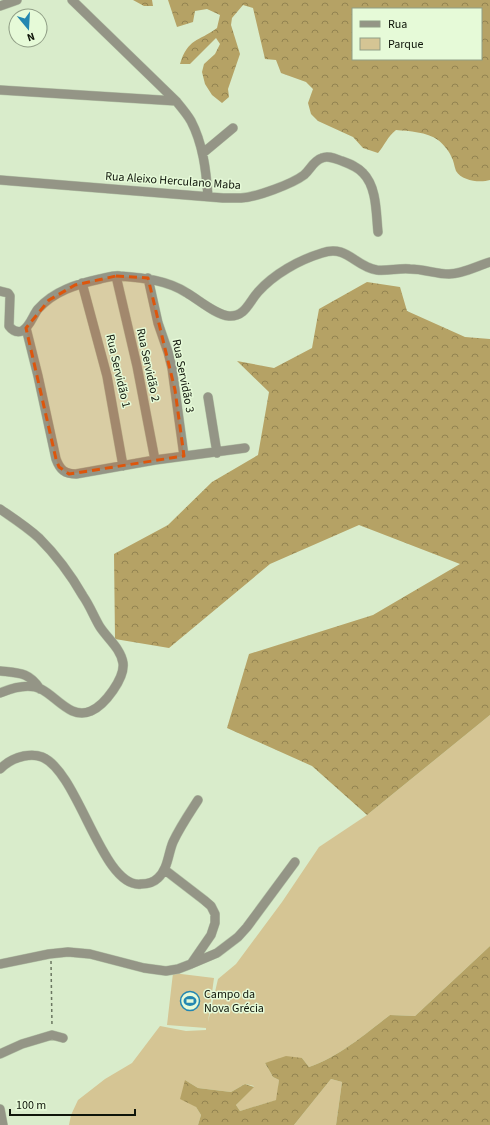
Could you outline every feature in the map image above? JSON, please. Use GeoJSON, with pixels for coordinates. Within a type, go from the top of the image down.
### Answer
{"type":"FeatureCollection","features":[{"type":"Feature","properties":{"kind":"street"},"geometry":{"type":"LineString","coordinates":[[0,6],[17,0]]}},
{"type":"Feature","properties":{"kind":"street"},"geometry":{"type":"LineString","coordinates":[[72,0],[176,101],[190,120],[198,137],[203,153],[207,173],[208,196]]}},
{"type":"Feature","properties":{"kind":"street"},"geometry":{"type":"LineString","coordinates":[[0,90],[176,101]]}},
{"type":"Feature","properties":{"kind":"street"},"geometry":{"type":"LineString","coordinates":[[203,153],[233,128]]}},
{"type":"Feature","properties":{"kind":"street","name":"Rua Aleixo Herculano Maba"},"geometry":{"type":"LineString","coordinates":[[0,180],[242,198],[262,194],[298,178],[318,160],[323,157],[330,157],[354,166],[364,173],[370,182],[374,193],[378,232]]}},
{"type":"Feature","properties":{"kind":"street"},"geometry":{"type":"LineString","coordinates":[[0,291],[8,293],[10,296],[8,322],[11,330],[16,332],[22,331],[26,328],[38,309],[63,290],[82,283],[116,276],[148,278],[159,281],[187,293],[220,313],[227,316],[235,316],[242,313],[258,292],[274,277],[298,263],[330,251],[343,252],[367,267],[377,270],[412,268],[451,274],[490,262]]}},
{"type":"Feature","properties":{"kind":"street","name":"Rua Servidão 2"},"geometry":{"type":"LineString","coordinates":[[116,276],[137,366],[155,460]]}},
{"type":"Feature","properties":{"kind":"street","name":"Rua Servidão 3"},"geometry":{"type":"LineString","coordinates":[[148,278],[158,323],[172,368],[184,456]]}},
{"type":"Feature","properties":{"kind":"street","name":"Rua Servidão 1"},"geometry":{"type":"LineString","coordinates":[[82,283],[108,376],[123,466]]}},
{"type":"Feature","properties":{"kind":"street"},"geometry":{"type":"LineString","coordinates":[[26,328],[56,459],[59,467],[64,472],[76,474],[155,460],[217,453],[245,448]]}},
{"type":"Feature","properties":{"kind":"street"},"geometry":{"type":"LineString","coordinates":[[208,397],[217,453]]}},
{"type":"Feature","properties":{"kind":"street"},"geometry":{"type":"LineString","coordinates":[[0,509],[39,538],[62,566],[83,596],[100,626],[119,652],[123,668],[119,680],[104,702],[91,711],[81,713],[68,710],[40,689],[30,676],[0,671]]}},
{"type":"Feature","properties":{"kind":"street"},"geometry":{"type":"LineString","coordinates":[[0,693],[29,686],[40,689]]}},
{"type":"Feature","properties":{"kind":"street"},"geometry":{"type":"LineString","coordinates":[[0,768],[16,758],[28,755],[42,756],[53,764],[64,778],[111,865],[124,880],[135,885],[149,883],[158,879],[165,870],[173,841],[198,800]]}},
{"type":"Feature","properties":{"kind":"street"},"geometry":{"type":"LineString","coordinates":[[0,964],[68,952],[90,954],[144,968],[166,971],[178,969],[217,953],[238,937],[295,862]]}},
{"type":"Feature","properties":{"kind":"street"},"geometry":{"type":"LineString","coordinates":[[165,870],[211,906],[215,914],[215,923],[211,935],[192,964]]}},
{"type":"Feature","properties":{"kind":"street"},"geometry":{"type":"LineString","coordinates":[[0,1054],[22,1044],[52,1035],[63,1038]]}},
{"type":"Feature","properties":{"kind":"street"},"geometry":{"type":"LineString","coordinates":[[0,1109],[3,1125]]}},
{"type":"Feature","properties":{"kind":"path"},"geometry":{"type":"LineString","coordinates":[[51,954],[52,1035]]}},
{"type":"Feature","properties":{"kind":"highlighted area"},"geometry":{"type":"Polygon","coordinates":[[[116,276],[148,278],[175,390],[184,456],[69,474],[59,467],[56,459],[26,328],[49,300],[75,285],[116,276]]]}},
{"type":"Feature","properties":{"kind":"green space"},"geometry":{"type":"Polygon","coordinates":[[[133,0],[152,0],[153,6],[144,6],[133,0]]]}},
{"type":"Feature","properties":{"kind":"green space"},"geometry":{"type":"Polygon","coordinates":[[[168,0],[490,0],[490,180],[481,181],[462,177],[456,171],[452,158],[447,150],[438,140],[429,135],[418,132],[396,130],[390,135],[378,153],[363,148],[353,137],[318,121],[311,114],[308,103],[313,89],[306,82],[281,73],[276,60],[265,59],[253,8],[243,5],[232,18],[231,25],[240,54],[228,89],[229,97],[222,103],[212,95],[205,84],[202,72],[204,64],[215,54],[220,44],[216,38],[190,64],[180,64],[186,49],[190,45],[217,28],[220,15],[207,9],[195,11],[193,22],[177,27],[168,0]]]}},
{"type":"Feature","properties":{"kind":"green space"},"geometry":{"type":"Polygon","coordinates":[[[367,282],[400,287],[407,311],[465,337],[490,339],[490,715],[367,815],[312,766],[227,728],[249,654],[373,615],[460,564],[359,525],[270,564],[169,648],[115,639],[114,554],[168,525],[212,482],[258,455],[269,392],[237,361],[274,368],[312,348],[319,309],[367,282]]]}},
{"type":"Feature","properties":{"kind":"green space"},"geometry":{"type":"Polygon","coordinates":[[[490,715],[490,946],[415,1016],[390,1015],[341,1051],[320,1063],[309,1067],[302,1058],[265,1063],[273,1077],[279,1080],[277,1100],[240,1111],[236,1105],[254,1086],[245,1084],[231,1092],[198,1088],[185,1080],[196,1107],[201,1115],[198,1125],[69,1125],[71,1115],[78,1100],[105,1079],[132,1063],[160,1026],[186,1031],[206,1030],[206,1028],[167,1025],[173,973],[214,978],[208,1022],[218,979],[236,964],[282,902],[319,847],[367,815],[490,715]]]}},
{"type":"Feature","properties":{"kind":"green space"},"geometry":{"type":"Polygon","coordinates":[[[490,946],[490,1125],[336,1125],[342,1082],[331,1079],[294,1125],[198,1125],[201,1115],[196,1107],[180,1099],[185,1080],[198,1088],[231,1092],[245,1084],[254,1087],[236,1105],[240,1111],[276,1100],[279,1080],[273,1077],[265,1063],[286,1056],[302,1058],[309,1067],[320,1063],[341,1051],[390,1015],[415,1016],[490,946]]]}},
{"type":"Feature","properties":{"kind":"green space"},"geometry":{"type":"Polygon","coordinates":[[[331,1079],[342,1082],[336,1125],[294,1125],[331,1079]]]}},
{"type":"Feature","properties":{"kind":"place","name":"Campo da Nova Grécia"},"geometry":{"type":"Point","coordinates":[190,1001]}}]}
